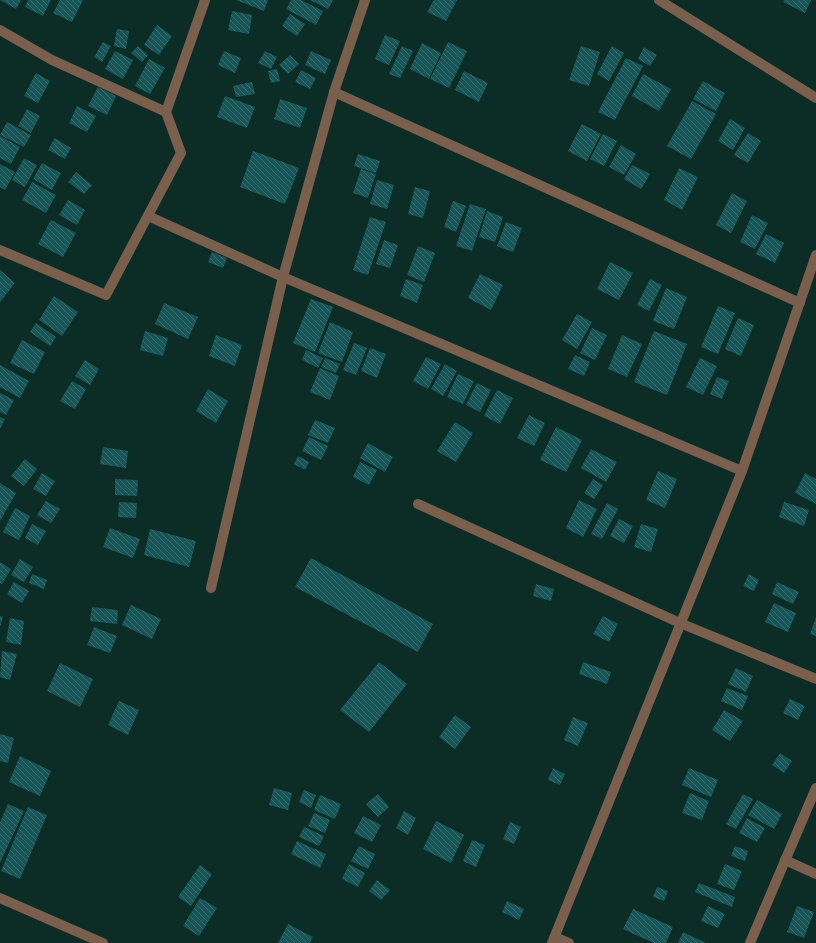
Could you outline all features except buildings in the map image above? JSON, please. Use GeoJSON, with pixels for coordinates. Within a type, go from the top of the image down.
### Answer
{"type":"FeatureCollection","features":[{"type":"Feature","properties":{"kind":"street"},"geometry":{"type":"LineString","coordinates":[[0,250],[106,295],[181,153],[166,112],[205,0]]}},
{"type":"Feature","properties":{"kind":"street"},"geometry":{"type":"LineString","coordinates":[[211,588],[283,277],[334,92],[365,0]]}},
{"type":"Feature","properties":{"kind":"street"},"geometry":{"type":"LineString","coordinates":[[659,0],[816,98]]}},
{"type":"Feature","properties":{"kind":"street"},"geometry":{"type":"LineString","coordinates":[[0,30],[52,60],[166,112]]}},
{"type":"Feature","properties":{"kind":"street"},"geometry":{"type":"LineString","coordinates":[[334,92],[800,303]]}},
{"type":"Feature","properties":{"kind":"street"},"geometry":{"type":"LineString","coordinates":[[148,216],[283,277],[742,471]]}},
{"type":"Feature","properties":{"kind":"street"},"geometry":{"type":"LineString","coordinates":[[569,943],[554,940],[742,471],[816,255]]}},
{"type":"Feature","properties":{"kind":"street"},"geometry":{"type":"LineString","coordinates":[[418,504],[680,623],[816,679]]}},
{"type":"Feature","properties":{"kind":"street"},"geometry":{"type":"LineString","coordinates":[[750,943],[816,788]]}},
{"type":"Feature","properties":{"kind":"street"},"geometry":{"type":"LineString","coordinates":[[785,860],[816,874]]}},
{"type":"Feature","properties":{"kind":"street"},"geometry":{"type":"LineString","coordinates":[[0,898],[103,943]]}}]}
